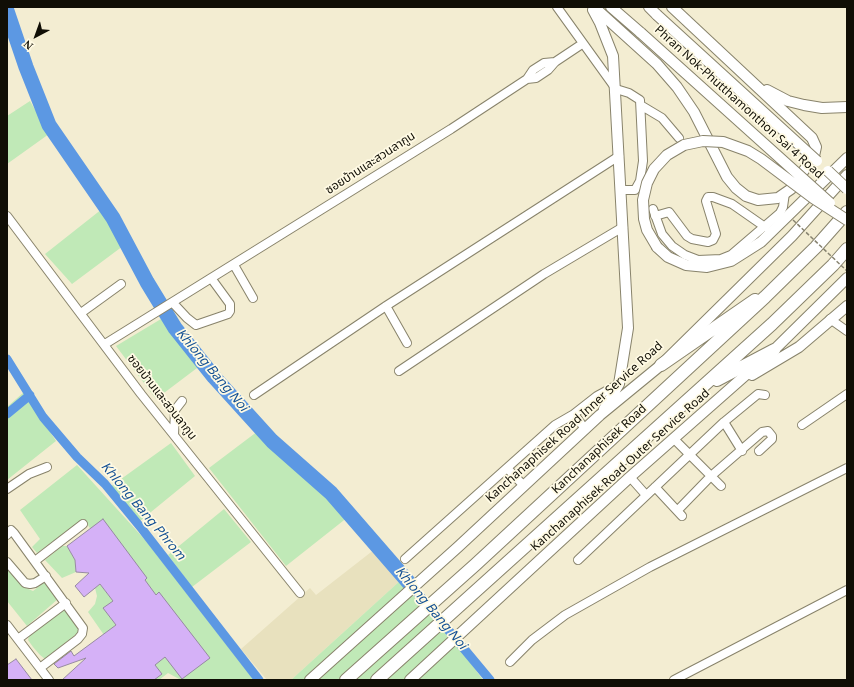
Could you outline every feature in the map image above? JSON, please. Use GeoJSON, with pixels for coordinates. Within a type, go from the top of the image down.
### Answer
{"type":"FeatureCollection","features":[{"type":"Feature","properties":{"kind":"highway","name":"Kanchanaphisek Road"},"geometry":{"type":"LineString","coordinates":[[346,680],[475,565],[765,297],[816,247],[847,212]]}},
{"type":"Feature","properties":{"kind":"highway","name":"Kanchanaphisek Road"},"geometry":{"type":"LineString","coordinates":[[377,680],[772,324],[833,266],[847,249]]}},
{"type":"Feature","properties":{"kind":"highway"},"geometry":{"type":"LineString","coordinates":[[660,365],[747,304],[756,299],[765,297]]}},
{"type":"Feature","properties":{"kind":"highway"},"geometry":{"type":"LineString","coordinates":[[701,389],[774,350]]}},
{"type":"Feature","properties":{"kind":"main road"},"geometry":{"type":"LineString","coordinates":[[591,7],[600,23],[613,56],[628,328],[619,384],[600,415]]}},
{"type":"Feature","properties":{"kind":"main road"},"geometry":{"type":"LineString","coordinates":[[594,7],[657,64],[677,87],[694,112],[727,176],[736,188],[746,196],[758,200],[771,200],[785,194],[791,189],[812,161],[816,152],[815,143],[808,133],[672,7]]}},
{"type":"Feature","properties":{"kind":"main road","name":"Phran Nok-Phutthamonthon Sai 4 Road"},"geometry":{"type":"LineString","coordinates":[[611,7],[847,219]]}},
{"type":"Feature","properties":{"kind":"main road","name":"Phran Nok-Phutthamonthon Sai 4 Road"},"geometry":{"type":"LineString","coordinates":[[649,7],[847,189]]}},
{"type":"Feature","properties":{"kind":"main road"},"geometry":{"type":"LineString","coordinates":[[748,79],[788,101],[822,108],[847,107]]}},
{"type":"Feature","properties":{"kind":"main road"},"geometry":{"type":"LineString","coordinates":[[847,158],[761,242],[731,261],[707,267],[686,265],[668,257],[657,247],[649,234],[644,219],[643,200],[647,183],[654,169],[667,155],[684,145],[703,141],[723,142],[748,151],[761,159],[813,198],[847,219]]}},
{"type":"Feature","properties":{"kind":"main road"},"geometry":{"type":"LineString","coordinates":[[828,171],[847,184]]}},
{"type":"Feature","properties":{"kind":"main road","name":"Kanchanaphisek Road Inner Service Road"},"geometry":{"type":"LineString","coordinates":[[310,680],[458,547],[600,415],[660,365],[792,236],[847,175]]}},
{"type":"Feature","properties":{"kind":"main road","name":"Kanchanaphisek Road Outer Service Road"},"geometry":{"type":"LineString","coordinates":[[410,680],[630,477],[675,440],[774,350],[847,278]]}},
{"type":"Feature","properties":{"kind":"main road"},"geometry":{"type":"LineString","coordinates":[[731,388],[794,350],[847,306]]}},
{"type":"Feature","properties":{"kind":"street"},"geometry":{"type":"LineString","coordinates":[[557,7],[582,44],[616,89],[635,96],[640,100],[642,106],[643,161],[640,181],[635,190],[621,190]]}},
{"type":"Feature","properties":{"kind":"street","name":"ซอยบ้านและสวนลากูน"},"geometry":{"type":"LineString","coordinates":[[105,344],[234,265],[413,151],[451,129],[527,79],[533,70],[544,63],[555,62],[582,44]]}},
{"type":"Feature","properties":{"kind":"street"},"geometry":{"type":"LineString","coordinates":[[642,106],[662,118],[679,138]]}},
{"type":"Feature","properties":{"kind":"street"},"geometry":{"type":"LineString","coordinates":[[254,395],[386,306],[619,156]]}},
{"type":"Feature","properties":{"kind":"street"},"geometry":{"type":"LineString","coordinates":[[765,227],[732,204],[714,197],[708,197],[706,201],[706,206],[716,234],[713,240],[708,242],[692,239],[688,236],[669,212],[654,213],[662,234],[672,246],[685,255],[698,260],[721,259],[731,255],[765,227],[780,213],[783,207],[785,194]]}},
{"type":"Feature","properties":{"kind":"street","name":"ซอยบ้านและสวนลากูน"},"geometry":{"type":"LineString","coordinates":[[7,216],[174,435],[300,593]]}},
{"type":"Feature","properties":{"kind":"street"},"geometry":{"type":"LineString","coordinates":[[399,370],[544,274],[623,227]]}},
{"type":"Feature","properties":{"kind":"street"},"geometry":{"type":"LineString","coordinates":[[234,265],[253,298]]}},
{"type":"Feature","properties":{"kind":"street"},"geometry":{"type":"LineString","coordinates":[[170,305],[196,325],[228,314],[230,311],[230,304],[211,278]]}},
{"type":"Feature","properties":{"kind":"street"},"geometry":{"type":"LineString","coordinates":[[81,313],[121,284]]}},
{"type":"Feature","properties":{"kind":"street"},"geometry":{"type":"LineString","coordinates":[[386,306],[406,343]]}},
{"type":"Feature","properties":{"kind":"street"},"geometry":{"type":"LineString","coordinates":[[830,319],[847,331]]}},
{"type":"Feature","properties":{"kind":"street"},"geometry":{"type":"LineString","coordinates":[[405,559],[555,425],[574,414],[611,387],[619,384]]}},
{"type":"Feature","properties":{"kind":"street"},"geometry":{"type":"LineString","coordinates":[[578,560],[724,422],[758,394],[765,395]]}},
{"type":"Feature","properties":{"kind":"street"},"geometry":{"type":"LineString","coordinates":[[802,425],[847,394]]}},
{"type":"Feature","properties":{"kind":"street"},"geometry":{"type":"LineString","coordinates":[[174,435],[175,410],[182,401]]}},
{"type":"Feature","properties":{"kind":"street"},"geometry":{"type":"LineString","coordinates":[[574,414],[585,429]]}},
{"type":"Feature","properties":{"kind":"street"},"geometry":{"type":"LineString","coordinates":[[724,422],[742,451]]}},
{"type":"Feature","properties":{"kind":"street"},"geometry":{"type":"LineString","coordinates":[[655,487],[680,513],[710,477],[742,451],[762,432],[768,431],[772,436],[772,439],[759,451]]}},
{"type":"Feature","properties":{"kind":"street"},"geometry":{"type":"LineString","coordinates":[[675,440],[710,477],[721,486]]}},
{"type":"Feature","properties":{"kind":"street"},"geometry":{"type":"LineString","coordinates":[[7,489],[29,474],[47,466]]}},
{"type":"Feature","properties":{"kind":"street"},"geometry":{"type":"LineString","coordinates":[[508,468],[524,486]]}},
{"type":"Feature","properties":{"kind":"street"},"geometry":{"type":"LineString","coordinates":[[510,662],[532,640],[565,615],[650,567],[847,468]]}},
{"type":"Feature","properties":{"kind":"street"},"geometry":{"type":"LineString","coordinates":[[630,477],[646,495]]}},
{"type":"Feature","properties":{"kind":"street"},"geometry":{"type":"LineString","coordinates":[[35,561],[83,524]]}},
{"type":"Feature","properties":{"kind":"street"},"geometry":{"type":"LineString","coordinates":[[7,535],[11,530],[14,533],[81,623],[83,628],[82,634],[40,668]]}},
{"type":"Feature","properties":{"kind":"street"},"geometry":{"type":"LineString","coordinates":[[7,562],[25,583],[35,583],[46,576]]}},
{"type":"Feature","properties":{"kind":"street"},"geometry":{"type":"LineString","coordinates":[[674,680],[847,590]]}},
{"type":"Feature","properties":{"kind":"street"},"geometry":{"type":"LineString","coordinates":[[18,639],[66,603]]}},
{"type":"Feature","properties":{"kind":"street"},"geometry":{"type":"LineString","coordinates":[[7,625],[49,680]]}},
{"type":"Feature","properties":{"kind":"path"},"geometry":{"type":"LineString","coordinates":[[793,220],[847,271]]}},
{"type":"Feature","properties":{"kind":"shaded area"},"geometry":{"type":"Polygon","coordinates":[[[375,549],[402,579],[291,680],[267,680],[241,649],[310,588],[316,595],[375,549]]]}},
{"type":"Feature","properties":{"kind":"green space"},"geometry":{"type":"Polygon","coordinates":[[[30,101],[49,134],[7,164],[7,116],[30,101]]]}},
{"type":"Feature","properties":{"kind":"green space"},"geometry":{"type":"Polygon","coordinates":[[[102,209],[123,246],[72,284],[45,254],[102,209]]]}},
{"type":"Feature","properties":{"kind":"green space"},"geometry":{"type":"Polygon","coordinates":[[[161,319],[185,349],[201,365],[156,399],[116,346],[161,319]]]}},
{"type":"Feature","properties":{"kind":"green space"},"geometry":{"type":"Polygon","coordinates":[[[24,392],[56,441],[7,480],[7,407],[24,392]]]}},
{"type":"Feature","properties":{"kind":"green space"},"geometry":{"type":"Polygon","coordinates":[[[258,431],[330,496],[348,517],[286,566],[209,468],[258,431]]]}},
{"type":"Feature","properties":{"kind":"green space"},"geometry":{"type":"Polygon","coordinates":[[[171,443],[195,476],[140,521],[110,487],[171,443]]]}},
{"type":"Feature","properties":{"kind":"green space"},"geometry":{"type":"Polygon","coordinates":[[[77,465],[146,541],[254,680],[181,680],[168,673],[159,680],[124,680],[167,647],[84,519],[37,553],[32,547],[40,539],[20,510],[77,465]]]}},
{"type":"Feature","properties":{"kind":"green space"},"geometry":{"type":"Polygon","coordinates":[[[224,509],[251,542],[192,587],[168,555],[224,509]]]}},
{"type":"Feature","properties":{"kind":"green space"},"geometry":{"type":"Polygon","coordinates":[[[62,546],[67,546],[75,560],[76,572],[62,578],[45,560],[62,546]]]}},
{"type":"Feature","properties":{"kind":"green space"},"geometry":{"type":"Polygon","coordinates":[[[7,564],[26,588],[33,591],[46,581],[58,599],[27,626],[7,601],[7,564]]]}},
{"type":"Feature","properties":{"kind":"green space"},"geometry":{"type":"Polygon","coordinates":[[[402,579],[462,651],[483,680],[291,680],[402,579]]]}},
{"type":"Feature","properties":{"kind":"green space"},"geometry":{"type":"Polygon","coordinates":[[[100,584],[113,601],[116,625],[104,635],[88,612],[95,604],[97,596],[95,588],[100,584]]]}},
{"type":"Feature","properties":{"kind":"green space"},"geometry":{"type":"Polygon","coordinates":[[[68,610],[79,626],[80,631],[45,659],[28,640],[29,636],[62,611],[68,610]]]}},
{"type":"Feature","properties":{"kind":"building"},"geometry":{"type":"Polygon","coordinates":[[[103,519],[147,578],[145,580],[156,595],[159,592],[210,658],[182,679],[165,657],[155,665],[162,674],[154,680],[62,680],[86,658],[58,668],[54,664],[71,651],[74,656],[116,625],[103,608],[113,601],[100,584],[84,597],[75,586],[89,573],[76,572],[75,560],[67,546],[103,519]]]}},
{"type":"Feature","properties":{"kind":"building"},"geometry":{"type":"Polygon","coordinates":[[[16,659],[32,680],[7,680],[7,665],[16,659]]]}},
{"type":"Feature","properties":{"kind":"waterway","name":"Khlong Bang Noi"},"geometry":{"type":"LineString","coordinates":[[7,11],[26,67],[49,125],[113,218],[147,282],[175,328],[214,377],[272,441],[331,493],[410,584]]}},
{"type":"Feature","properties":{"kind":"waterway","name":"Khlong Bang Phrom"},"geometry":{"type":"LineString","coordinates":[[7,359],[43,417],[77,457],[105,484],[142,529],[259,680]]}},
{"type":"Feature","properties":{"kind":"waterway"},"geometry":{"type":"LineString","coordinates":[[7,414],[30,395]]}},
{"type":"Feature","properties":{"kind":"waterway","name":"Khlong Bang Noi"},"geometry":{"type":"LineString","coordinates":[[410,584],[490,680]]}}]}
